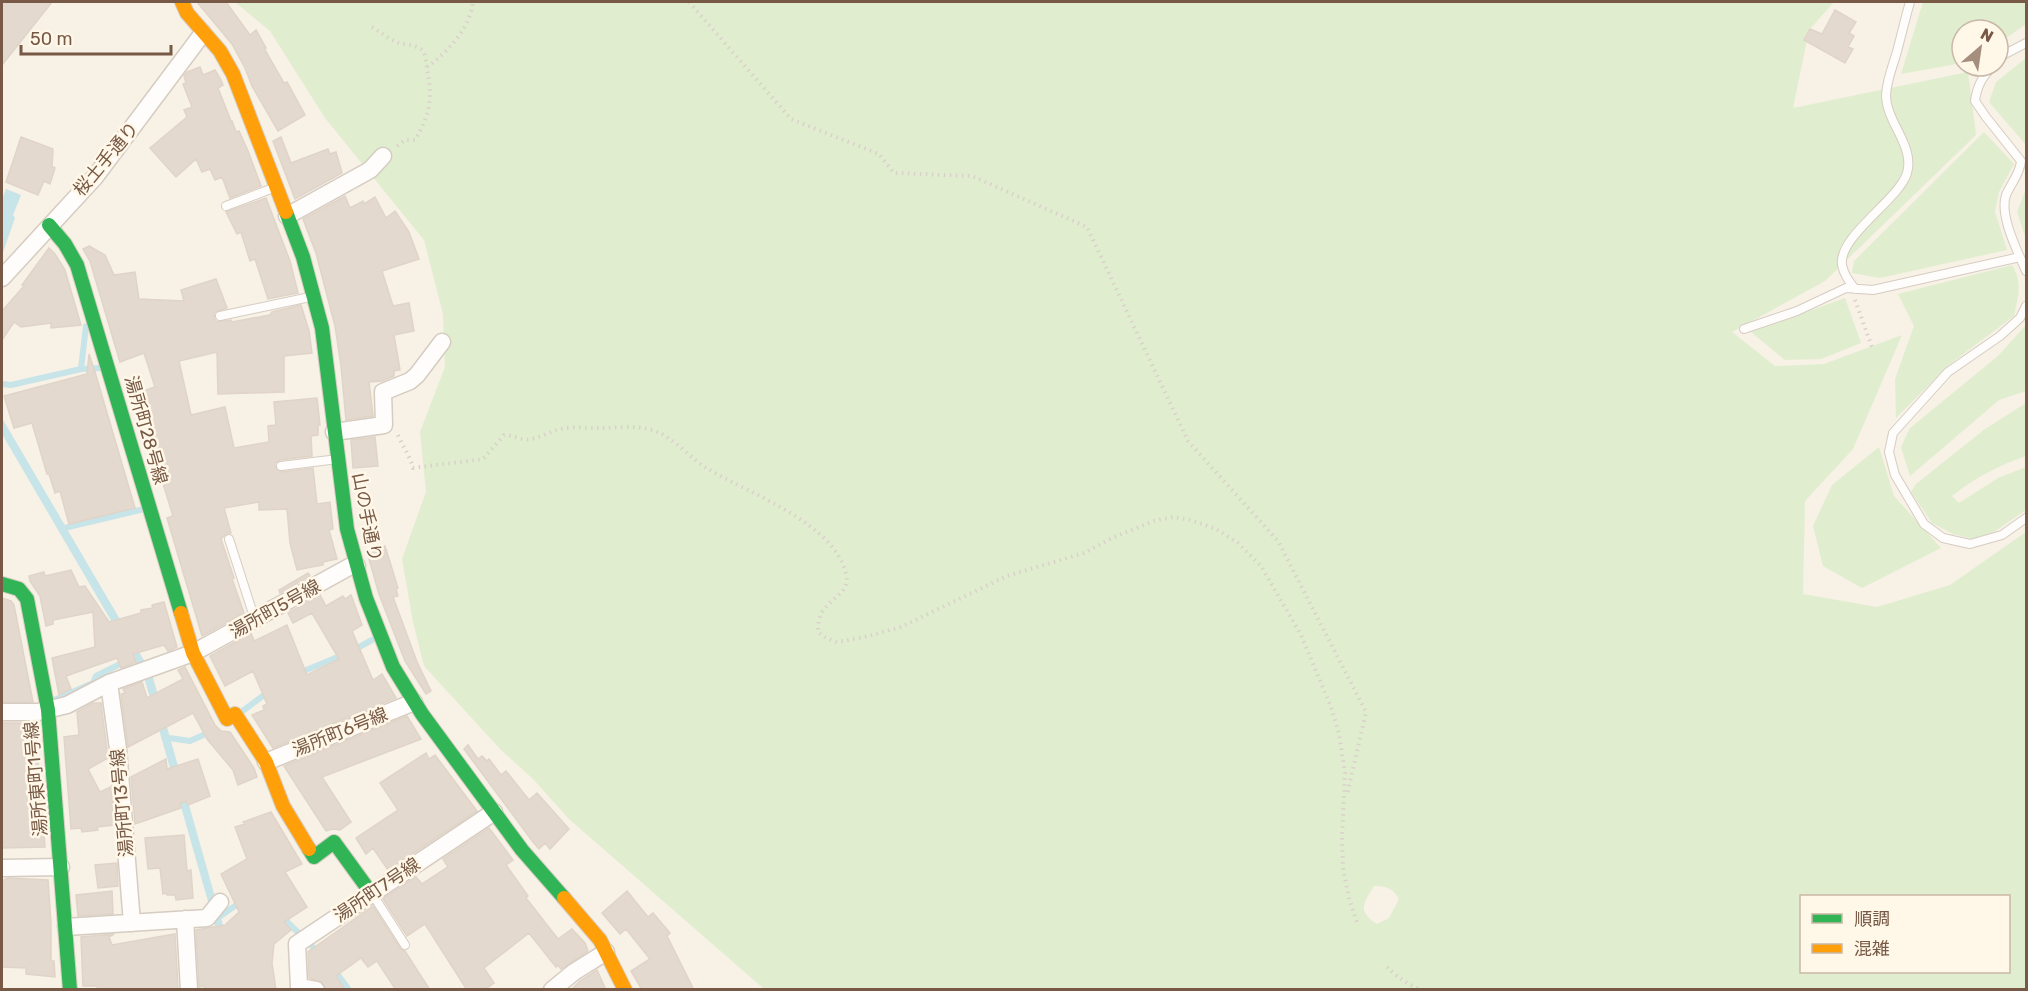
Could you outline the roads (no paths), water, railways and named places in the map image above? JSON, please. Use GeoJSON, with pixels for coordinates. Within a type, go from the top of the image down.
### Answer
{"type":"FeatureCollection","features":[{"type":"Feature","properties":{"kind":"street","name":"山の手通り"},"geometry":{"type":"LineString","coordinates":[[182,2],[187,13],[220,51],[233,74],[303,257],[322,328],[347,529],[366,598],[393,667],[414,702],[522,850],[600,940],[625,990]]}},
{"type":"Feature","properties":{"kind":"street","name":"桜土手通り"},"geometry":{"type":"LineString","coordinates":[[2,279],[95,177],[203,33]]}},
{"type":"Feature","properties":{"kind":"street"},"geometry":{"type":"LineString","coordinates":[[287,216],[370,170],[383,156]]}},
{"type":"Feature","properties":{"kind":"street","name":"湯所町28号線"},"geometry":{"type":"LineString","coordinates":[[49,225],[65,244],[77,264],[193,653],[227,719],[235,714],[266,762]]}},
{"type":"Feature","properties":{"kind":"street"},"geometry":{"type":"LineString","coordinates":[[334,432],[384,425],[382,392],[410,381],[442,342]]}},
{"type":"Feature","properties":{"kind":"street","name":"湯所町5号線"},"geometry":{"type":"LineString","coordinates":[[2,711],[38,712],[67,705],[109,683],[193,653],[349,567],[357,566]]}},
{"type":"Feature","properties":{"kind":"street","name":"湯所東町1号線"},"geometry":{"type":"LineString","coordinates":[[2,584],[19,589],[27,598],[48,710],[70,990]]}},
{"type":"Feature","properties":{"kind":"street","name":"湯所町13号線"},"geometry":{"type":"LineString","coordinates":[[109,683],[118,749],[132,923]]}},
{"type":"Feature","properties":{"kind":"street","name":"湯所町6号線"},"geometry":{"type":"LineString","coordinates":[[266,762],[414,702]]}},
{"type":"Feature","properties":{"kind":"street"},"geometry":{"type":"LineString","coordinates":[[266,762],[283,806],[314,857],[334,842],[371,893]]}},
{"type":"Feature","properties":{"kind":"street","name":"湯所町7号線"},"geometry":{"type":"LineString","coordinates":[[299,988],[297,944],[494,812]]}},
{"type":"Feature","properties":{"kind":"street"},"geometry":{"type":"LineString","coordinates":[[2,868],[61,867]]}},
{"type":"Feature","properties":{"kind":"street"},"geometry":{"type":"LineString","coordinates":[[66,927],[207,918],[220,902]]}},
{"type":"Feature","properties":{"kind":"street"},"geometry":{"type":"LineString","coordinates":[[184,919],[189,990]]}},
{"type":"Feature","properties":{"kind":"street"},"geometry":{"type":"LineString","coordinates":[[552,990],[574,972],[606,952]]}},
{"type":"Feature","properties":{"kind":"street"},"geometry":{"type":"LineString","coordinates":[[299,988],[316,990]]}},
{"type":"Feature","properties":{"kind":"lane"},"geometry":{"type":"LineString","coordinates":[[1853,289],[1842,262],[1845,252],[1860,230],[1901,184],[1907,172],[1909,157],[1890,113],[1886,97],[1888,79],[1910,2]]}},
{"type":"Feature","properties":{"kind":"lane"},"geometry":{"type":"LineString","coordinates":[[2010,51],[2026,43]]}},
{"type":"Feature","properties":{"kind":"lane"},"geometry":{"type":"LineString","coordinates":[[1982,78],[1977,87],[1975,101],[2021,161],[2020,170],[2005,198],[2005,213],[2026,271]]}},
{"type":"Feature","properties":{"kind":"lane"},"geometry":{"type":"LineString","coordinates":[[226,206],[276,187]]}},
{"type":"Feature","properties":{"kind":"lane"},"geometry":{"type":"LineString","coordinates":[[1744,329],[1797,312],[1846,288],[1873,290],[2020,257]]}},
{"type":"Feature","properties":{"kind":"lane"},"geometry":{"type":"LineString","coordinates":[[220,316],[312,296]]}},
{"type":"Feature","properties":{"kind":"lane"},"geometry":{"type":"LineString","coordinates":[[2026,306],[2020,318],[2000,336],[1948,372],[1893,433],[1889,452],[1895,475],[1924,524],[1943,538],[1970,544],[2002,535],[2026,518]]}},
{"type":"Feature","properties":{"kind":"lane"},"geometry":{"type":"LineString","coordinates":[[281,466],[338,459]]}},
{"type":"Feature","properties":{"kind":"lane"},"geometry":{"type":"LineString","coordinates":[[229,539],[255,620]]}},
{"type":"Feature","properties":{"kind":"lane"},"geometry":{"type":"LineString","coordinates":[[371,893],[405,945]]}},
{"type":"Feature","properties":{"kind":"water"},"geometry":{"type":"Polygon","coordinates":[[[6,189],[21,195],[2,255],[2,200],[6,189]]]}},
{"type":"Feature","properties":{"kind":"water"},"geometry":{"type":"Polygon","coordinates":[[[2,418],[152,674],[241,989],[233,989],[144,677],[2,434],[2,418]]]}},
{"type":"Feature","properties":{"kind":"waterway"},"geometry":{"type":"LineString","coordinates":[[81,369],[86,326]]}},
{"type":"Feature","properties":{"kind":"waterway"},"geometry":{"type":"LineString","coordinates":[[2,384],[11,385],[81,369],[102,368]]}},
{"type":"Feature","properties":{"kind":"waterway"},"geometry":{"type":"LineString","coordinates":[[64,528],[144,509]]}},
{"type":"Feature","properties":{"kind":"waterway"},"geometry":{"type":"LineString","coordinates":[[299,673],[350,652],[372,640]]}},
{"type":"Feature","properties":{"kind":"waterway"},"geometry":{"type":"LineString","coordinates":[[52,701],[93,683],[96,676],[126,661]]}},
{"type":"Feature","properties":{"kind":"waterway"},"geometry":{"type":"LineString","coordinates":[[240,713],[268,692]]}},
{"type":"Feature","properties":{"kind":"waterway"},"geometry":{"type":"LineString","coordinates":[[169,738],[190,741],[212,731]]}},
{"type":"Feature","properties":{"kind":"waterway"},"geometry":{"type":"LineString","coordinates":[[219,917],[242,901]]}},
{"type":"Feature","properties":{"kind":"waterway"},"geometry":{"type":"LineString","coordinates":[[280,915],[318,952]]}},
{"type":"Feature","properties":{"kind":"waterway"},"geometry":{"type":"LineString","coordinates":[[333,968],[349,990]]}}]}
